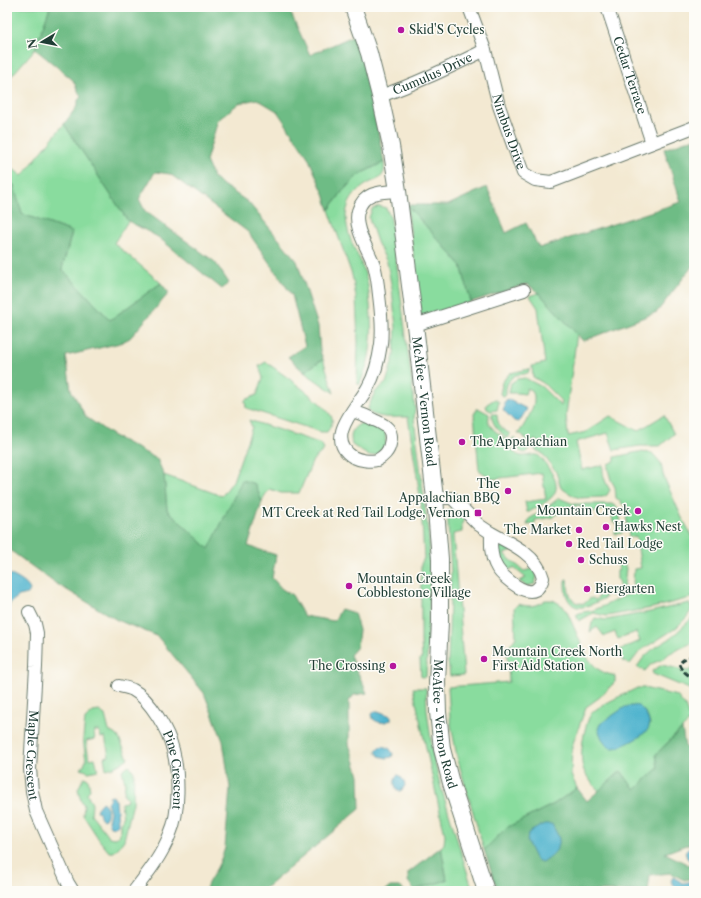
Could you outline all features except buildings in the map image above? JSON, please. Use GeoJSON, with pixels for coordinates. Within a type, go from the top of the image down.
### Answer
{"type":"FeatureCollection","features":[{"type":"Feature","properties":{"kind":"main road","name":"McAfee - Vernon Road"},"geometry":{"type":"LineString","coordinates":[[353,7],[370,53],[391,146],[415,325],[435,498],[440,560],[440,622],[437,682],[438,712],[442,749],[451,784],[486,891]]}},
{"type":"Feature","properties":{"kind":"street","name":"Nimbus Drive"},"geometry":{"type":"LineString","coordinates":[[469,7],[485,50],[499,106],[523,173],[535,180],[551,182],[694,126]]}},
{"type":"Feature","properties":{"kind":"street","name":"Cedar Terrace"},"geometry":{"type":"LineString","coordinates":[[607,7],[652,143]]}},
{"type":"Feature","properties":{"kind":"street","name":"Cumulus Drive"},"geometry":{"type":"LineString","coordinates":[[380,96],[398,90],[444,70],[485,50]]}},
{"type":"Feature","properties":{"kind":"street"},"geometry":{"type":"LineString","coordinates":[[352,411],[387,426],[390,432],[391,440],[389,449],[378,460],[370,461],[357,459],[351,455],[346,450],[341,440],[341,435],[345,422],[352,411],[368,387],[370,383],[382,343],[382,324],[377,278],[374,265],[358,224],[358,212],[363,201],[372,194],[398,191]]}},
{"type":"Feature","properties":{"kind":"street"},"geometry":{"type":"LineString","coordinates":[[415,325],[524,290]]}},
{"type":"Feature","properties":{"kind":"street"},"geometry":{"type":"LineString","coordinates":[[435,498],[452,498],[479,525],[532,559],[540,567],[543,578],[535,590],[530,591],[521,589],[501,574],[492,557],[491,533]]}},
{"type":"Feature","properties":{"kind":"street","name":"Maple Crescent"},"geometry":{"type":"LineString","coordinates":[[29,612],[37,632],[30,769],[32,791],[36,811],[72,891]]}},
{"type":"Feature","properties":{"kind":"street","name":"Pine Crescent"},"geometry":{"type":"LineString","coordinates":[[119,686],[133,690],[144,698],[154,710],[173,749],[176,772],[176,812],[171,833],[161,854],[134,891]]}},
{"type":"Feature","properties":{"kind":"green space"},"geometry":{"type":"Polygon","coordinates":[[[50,7],[35,49],[7,81],[7,8],[50,7]]]}},
{"type":"Feature","properties":{"kind":"green space"},"geometry":{"type":"Polygon","coordinates":[[[50,7],[288,7],[310,55],[355,35],[367,75],[384,162],[358,175],[342,192],[329,210],[324,194],[308,157],[277,111],[257,99],[239,103],[218,120],[206,161],[214,179],[248,202],[297,261],[318,326],[320,351],[323,359],[304,372],[288,357],[305,346],[292,295],[248,232],[170,174],[155,172],[139,199],[145,211],[215,262],[229,283],[222,289],[158,237],[128,221],[64,124],[78,105],[78,100],[81,97],[73,80],[35,49],[50,7]]]}},
{"type":"Feature","properties":{"kind":"green space"},"geometry":{"type":"Polygon","coordinates":[[[64,124],[128,221],[114,243],[161,283],[110,320],[62,269],[72,232],[22,214],[14,185],[7,179],[7,164],[22,176],[64,124]]]}},
{"type":"Feature","properties":{"kind":"green space"},"geometry":{"type":"Polygon","coordinates":[[[694,138],[694,264],[657,312],[583,341],[539,293],[527,284],[471,302],[461,265],[407,205],[448,205],[487,187],[506,233],[526,223],[539,248],[681,202],[664,149],[694,138]]]}},
{"type":"Feature","properties":{"kind":"green space"},"geometry":{"type":"Polygon","coordinates":[[[384,162],[384,171],[382,176],[361,188],[353,196],[346,212],[349,234],[367,279],[371,315],[369,356],[367,366],[359,385],[357,383],[358,342],[356,297],[352,275],[329,210],[342,192],[358,175],[384,162]]]}},
{"type":"Feature","properties":{"kind":"green space"},"geometry":{"type":"Polygon","coordinates":[[[7,179],[14,185],[22,214],[72,232],[62,269],[110,320],[161,283],[169,293],[130,338],[120,343],[66,356],[71,390],[86,417],[112,435],[157,459],[164,475],[167,510],[209,549],[242,480],[255,484],[262,502],[248,546],[276,555],[272,578],[282,589],[292,595],[304,616],[334,621],[341,609],[354,613],[359,630],[357,647],[350,655],[367,693],[354,695],[349,701],[349,744],[359,775],[360,809],[263,890],[264,891],[206,891],[206,888],[219,864],[225,848],[230,788],[223,741],[204,693],[157,636],[117,620],[52,581],[7,548],[7,179]]]}},
{"type":"Feature","properties":{"kind":"green space"},"geometry":{"type":"Polygon","coordinates":[[[407,205],[461,265],[471,302],[427,317],[421,315],[407,205]]]}},
{"type":"Feature","properties":{"kind":"green space"},"geometry":{"type":"Polygon","coordinates":[[[379,206],[386,208],[391,219],[415,408],[414,418],[429,539],[430,591],[426,677],[421,677],[420,659],[422,658],[421,564],[424,558],[421,503],[408,417],[379,416],[370,413],[368,408],[375,392],[386,383],[394,356],[396,328],[392,289],[387,262],[377,242],[369,218],[372,209],[379,206]]]}},
{"type":"Feature","properties":{"kind":"green space"},"geometry":{"type":"Polygon","coordinates":[[[539,293],[577,333],[566,415],[568,436],[586,432],[610,416],[638,431],[664,415],[674,434],[660,446],[640,446],[614,450],[608,433],[576,442],[582,470],[603,465],[604,478],[610,490],[607,495],[603,497],[580,498],[561,488],[556,472],[542,453],[535,450],[535,447],[538,446],[538,442],[535,440],[531,441],[530,447],[526,453],[520,451],[511,440],[514,437],[515,441],[522,447],[527,440],[521,434],[518,434],[529,416],[533,405],[534,395],[532,390],[527,388],[525,394],[509,393],[511,383],[517,379],[525,378],[542,387],[561,406],[562,402],[543,383],[533,377],[532,366],[545,363],[538,308],[530,296],[539,293]]]}},
{"type":"Feature","properties":{"kind":"green space"},"geometry":{"type":"Polygon","coordinates":[[[323,359],[334,393],[304,372],[323,359]]]}},
{"type":"Feature","properties":{"kind":"green space"},"geometry":{"type":"Polygon","coordinates":[[[266,362],[313,397],[329,412],[332,422],[327,432],[321,432],[246,408],[245,400],[257,395],[263,378],[259,366],[266,362]]]}},
{"type":"Feature","properties":{"kind":"green space"},"geometry":{"type":"Polygon","coordinates":[[[529,369],[529,372],[527,373],[516,375],[511,378],[507,386],[506,395],[503,396],[500,394],[501,384],[510,373],[529,369]]]}},
{"type":"Feature","properties":{"kind":"green space"},"geometry":{"type":"Polygon","coordinates":[[[495,399],[499,402],[497,410],[491,411],[487,409],[486,405],[495,399]]]}},
{"type":"Feature","properties":{"kind":"green space"},"geometry":{"type":"Polygon","coordinates":[[[478,408],[489,414],[489,422],[491,426],[507,440],[516,454],[521,456],[537,455],[544,461],[554,478],[556,491],[553,496],[543,504],[527,512],[525,502],[546,499],[542,473],[492,479],[479,470],[474,414],[478,408]]]}},
{"type":"Feature","properties":{"kind":"green space"},"geometry":{"type":"Polygon","coordinates":[[[492,414],[497,414],[500,426],[510,434],[507,438],[494,425],[492,414]]]}},
{"type":"Feature","properties":{"kind":"green space"},"geometry":{"type":"Polygon","coordinates":[[[249,420],[322,444],[324,450],[313,460],[299,493],[281,493],[270,489],[262,502],[255,484],[209,549],[167,510],[164,475],[222,496],[233,481],[252,427],[249,420]]]}},
{"type":"Feature","properties":{"kind":"green space"},"geometry":{"type":"Polygon","coordinates":[[[365,422],[385,431],[386,445],[376,455],[369,456],[352,445],[351,436],[353,430],[357,425],[365,422]]]}},
{"type":"Feature","properties":{"kind":"green space"},"geometry":{"type":"Polygon","coordinates":[[[638,452],[652,453],[661,463],[663,475],[682,518],[694,539],[694,597],[652,608],[607,616],[593,613],[579,621],[576,615],[582,612],[594,610],[630,593],[633,585],[634,569],[641,568],[636,536],[629,537],[625,506],[616,498],[615,487],[608,469],[608,464],[615,461],[615,457],[638,452]]]}},
{"type":"Feature","properties":{"kind":"green space"},"geometry":{"type":"Polygon","coordinates":[[[559,498],[574,504],[612,504],[619,509],[622,533],[615,534],[615,531],[618,529],[618,525],[613,522],[611,509],[581,513],[580,506],[562,508],[554,517],[535,520],[535,524],[527,525],[529,519],[559,498]]]}},
{"type":"Feature","properties":{"kind":"green space"},"geometry":{"type":"Polygon","coordinates":[[[452,508],[459,511],[465,519],[462,523],[462,532],[453,534],[464,675],[450,676],[448,662],[451,571],[447,511],[452,508]]]}},
{"type":"Feature","properties":{"kind":"green space"},"geometry":{"type":"Polygon","coordinates":[[[500,544],[512,549],[512,551],[504,554],[524,571],[534,570],[537,576],[535,584],[526,586],[519,581],[526,578],[514,568],[506,570],[499,566],[497,546],[500,544]]]}},
{"type":"Feature","properties":{"kind":"green space"},"geometry":{"type":"Polygon","coordinates":[[[617,561],[623,562],[626,568],[624,586],[621,591],[610,596],[607,590],[610,589],[613,591],[620,588],[620,582],[617,579],[617,571],[619,569],[617,561]]]}},
{"type":"Feature","properties":{"kind":"green space"},"geometry":{"type":"Polygon","coordinates":[[[566,579],[570,596],[575,602],[585,603],[592,598],[596,600],[603,591],[605,598],[584,607],[574,606],[570,603],[566,595],[566,579]]]}},
{"type":"Feature","properties":{"kind":"green space"},"geometry":{"type":"Polygon","coordinates":[[[545,600],[553,600],[563,606],[587,657],[596,668],[615,676],[615,682],[600,697],[586,707],[572,746],[571,775],[577,788],[554,804],[506,828],[484,850],[457,757],[450,719],[448,687],[509,682],[507,650],[516,637],[514,608],[518,604],[532,606],[545,600]]]}},
{"type":"Feature","properties":{"kind":"green space"},"geometry":{"type":"Polygon","coordinates":[[[689,603],[692,609],[687,617],[676,628],[640,651],[630,664],[623,661],[618,651],[640,641],[636,632],[618,639],[615,632],[604,636],[597,627],[590,632],[595,618],[606,620],[689,603]]]}},
{"type":"Feature","properties":{"kind":"green space"},"geometry":{"type":"Polygon","coordinates":[[[694,616],[694,642],[651,664],[645,671],[637,667],[644,657],[653,649],[671,638],[694,616]]]}},
{"type":"Feature","properties":{"kind":"green space"},"geometry":{"type":"Polygon","coordinates":[[[662,665],[688,671],[694,668],[694,691],[653,674],[652,671],[662,665]]]}},
{"type":"Feature","properties":{"kind":"green space"},"geometry":{"type":"Polygon","coordinates":[[[413,688],[426,688],[427,710],[433,755],[440,784],[473,891],[414,891],[447,880],[441,847],[444,844],[445,835],[413,688]]]}},
{"type":"Feature","properties":{"kind":"green space"},"geometry":{"type":"Polygon","coordinates":[[[637,688],[644,688],[677,696],[685,706],[690,719],[687,724],[656,754],[658,768],[635,790],[621,771],[599,791],[586,774],[582,763],[584,733],[588,719],[591,714],[606,703],[637,688]],[[632,706],[598,729],[608,746],[650,725],[645,712],[636,706],[632,706]]]}},
{"type":"Feature","properties":{"kind":"green space"},"geometry":{"type":"Polygon","coordinates":[[[99,711],[105,715],[109,731],[118,736],[128,758],[118,765],[106,769],[104,757],[109,756],[105,737],[101,738],[100,732],[95,731],[95,739],[86,741],[89,759],[95,758],[98,770],[89,772],[81,769],[86,761],[83,738],[85,719],[93,712],[99,711]]]}},
{"type":"Feature","properties":{"kind":"green space"},"geometry":{"type":"Polygon","coordinates":[[[682,729],[685,746],[694,755],[694,842],[665,853],[689,865],[693,864],[694,878],[684,880],[671,873],[650,875],[648,891],[498,891],[484,850],[506,828],[554,804],[577,788],[587,801],[621,771],[635,790],[658,768],[656,754],[682,729]]]}},
{"type":"Feature","properties":{"kind":"green space"},"geometry":{"type":"Polygon","coordinates":[[[129,765],[134,772],[133,803],[124,840],[114,852],[109,852],[83,815],[84,805],[81,801],[78,789],[84,777],[88,779],[90,790],[87,793],[92,804],[91,814],[109,837],[114,838],[119,836],[120,823],[123,818],[121,803],[126,802],[127,799],[124,794],[125,783],[122,770],[129,765]]]}},
{"type":"Feature","properties":{"kind":"green space"},"geometry":{"type":"Polygon","coordinates":[[[441,847],[447,880],[414,890],[408,881],[408,873],[441,847]]]}},
{"type":"Feature","properties":{"kind":"green space"},"geometry":{"type":"Polygon","coordinates":[[[390,887],[400,887],[405,891],[385,891],[390,887]]]}},
{"type":"Feature","properties":{"kind":"water"},"geometry":{"type":"Polygon","coordinates":[[[507,399],[527,409],[519,422],[514,421],[503,410],[505,406],[503,404],[507,399]]]}},
{"type":"Feature","properties":{"kind":"water"},"geometry":{"type":"Polygon","coordinates":[[[7,573],[24,582],[30,590],[28,594],[19,596],[10,603],[7,613],[7,573]]]}},
{"type":"Feature","properties":{"kind":"water"},"geometry":{"type":"Polygon","coordinates":[[[625,707],[640,707],[645,712],[648,719],[649,727],[646,732],[619,747],[612,748],[607,746],[598,729],[600,724],[625,707]]]}},
{"type":"Feature","properties":{"kind":"water"},"geometry":{"type":"Polygon","coordinates":[[[375,711],[391,716],[391,720],[386,722],[375,721],[372,714],[375,711]]]}},
{"type":"Feature","properties":{"kind":"water"},"geometry":{"type":"Polygon","coordinates":[[[384,746],[390,749],[393,754],[392,757],[387,758],[379,756],[376,751],[379,747],[384,746]]]}},
{"type":"Feature","properties":{"kind":"water"},"geometry":{"type":"Polygon","coordinates":[[[397,775],[404,781],[405,785],[400,791],[397,790],[395,784],[397,775]]]}},
{"type":"Feature","properties":{"kind":"water"},"geometry":{"type":"Polygon","coordinates":[[[112,796],[116,800],[118,824],[115,827],[110,826],[108,821],[110,812],[107,802],[110,799],[109,797],[112,796]]]}},
{"type":"Feature","properties":{"kind":"water"},"geometry":{"type":"Polygon","coordinates":[[[102,802],[107,807],[106,817],[103,820],[98,811],[96,811],[102,802]]]}},
{"type":"Feature","properties":{"kind":"water"},"geometry":{"type":"Polygon","coordinates":[[[544,824],[552,824],[559,843],[557,850],[542,862],[536,860],[527,842],[528,833],[544,824]]]}},
{"type":"Feature","properties":{"kind":"water"},"geometry":{"type":"Polygon","coordinates":[[[694,846],[694,860],[691,862],[687,858],[685,852],[688,848],[694,846]]]}},
{"type":"Feature","properties":{"kind":"water"},"geometry":{"type":"Polygon","coordinates":[[[673,877],[683,883],[694,881],[694,891],[678,891],[671,881],[673,877]]]}},
{"type":"Feature","properties":{"kind":"railway"},"geometry":{"type":"LineString","coordinates":[[694,655],[684,659],[679,664],[683,671],[694,679]]}},
{"type":"Feature","properties":{"kind":"place","name":"Skid'S Cycles"},"geometry":{"type":"Point","coordinates":[401,30]}},
{"type":"Feature","properties":{"kind":"place","name":"The Appalachian"},"geometry":{"type":"Point","coordinates":[462,442]}},
{"type":"Feature","properties":{"kind":"place","name":"The Appalachian BBQ"},"geometry":{"type":"Point","coordinates":[508,491]}},
{"type":"Feature","properties":{"kind":"place","name":"Mountain Creek"},"geometry":{"type":"Point","coordinates":[638,511]}},
{"type":"Feature","properties":{"kind":"place","name":"MT Creek at Red Tail Lodge, Vernon"},"geometry":{"type":"Point","coordinates":[478,513]}},
{"type":"Feature","properties":{"kind":"place","name":"Hawks Nest"},"geometry":{"type":"Point","coordinates":[606,527]}},
{"type":"Feature","properties":{"kind":"place","name":"The Market"},"geometry":{"type":"Point","coordinates":[579,530]}},
{"type":"Feature","properties":{"kind":"place","name":"Red Tail Lodge"},"geometry":{"type":"Point","coordinates":[569,544]}},
{"type":"Feature","properties":{"kind":"place","name":"Schuss"},"geometry":{"type":"Point","coordinates":[581,560]}},
{"type":"Feature","properties":{"kind":"place","name":"Mountain Creek Cobblestone Village"},"geometry":{"type":"Point","coordinates":[349,586]}},
{"type":"Feature","properties":{"kind":"place","name":"Biergarten"},"geometry":{"type":"Point","coordinates":[587,589]}},
{"type":"Feature","properties":{"kind":"place","name":"Mountain Creek North First Aid Station"},"geometry":{"type":"Point","coordinates":[484,659]}},
{"type":"Feature","properties":{"kind":"place","name":"The Crossing"},"geometry":{"type":"Point","coordinates":[393,666]}}]}
